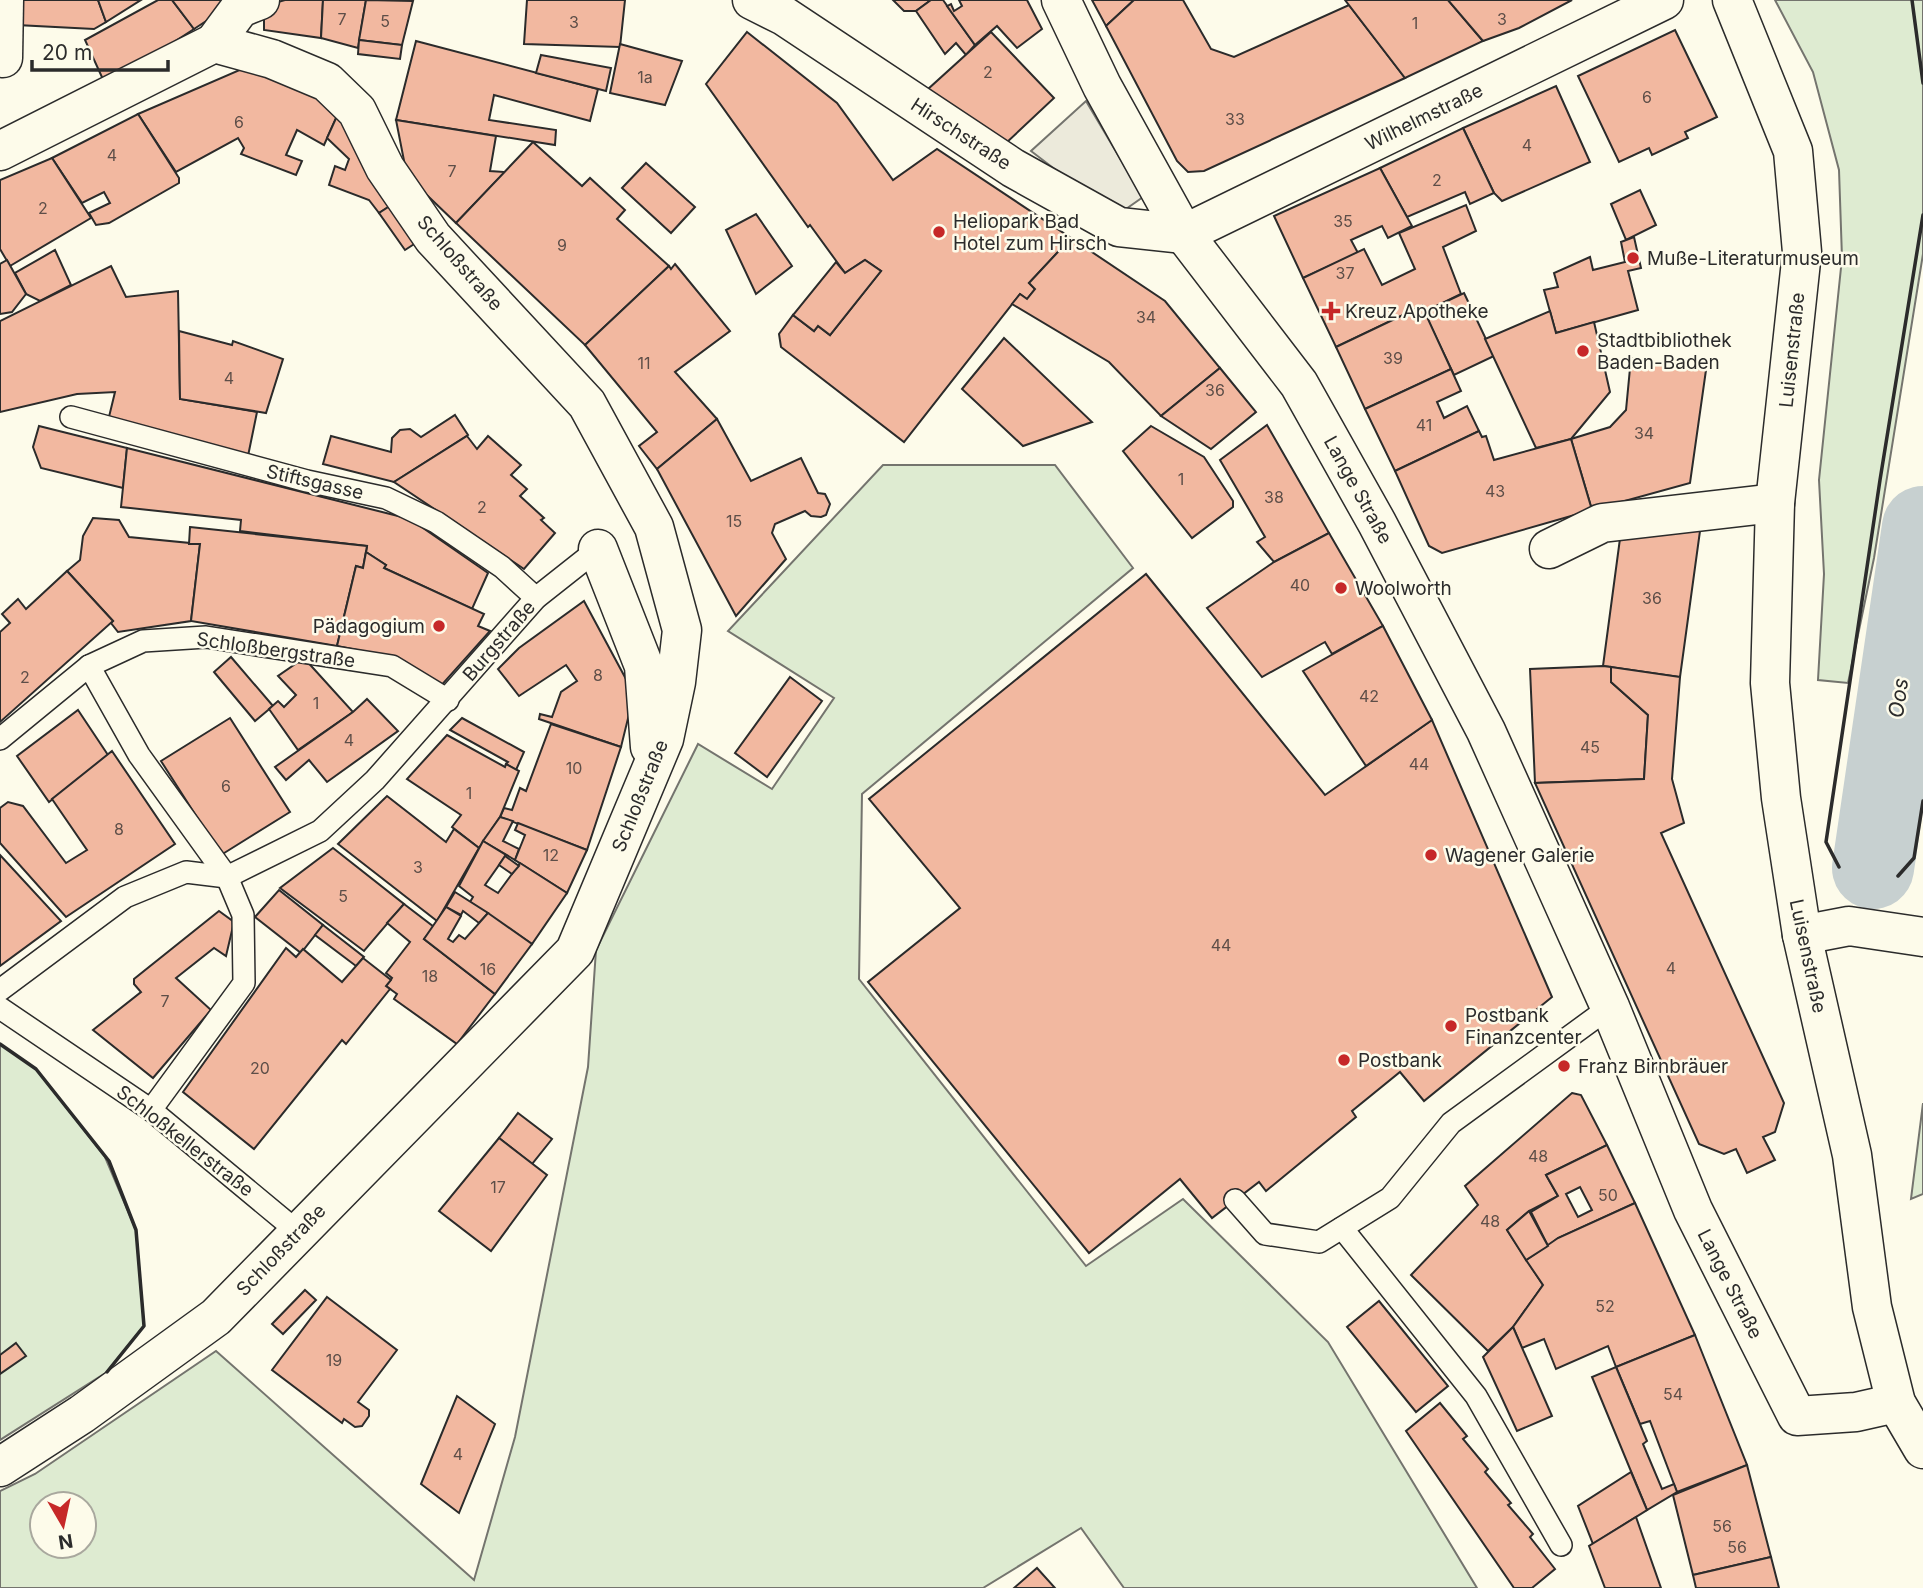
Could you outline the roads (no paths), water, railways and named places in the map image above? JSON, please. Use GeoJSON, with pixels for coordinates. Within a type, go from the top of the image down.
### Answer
{"type":"FeatureCollection","features":[{"type":"Feature","properties":{"kind":"street"},"geometry":{"type":"LineString","coordinates":[[3,58],[4,0]]}},
{"type":"Feature","properties":{"kind":"street"},"geometry":{"type":"LineString","coordinates":[[0,151],[227,48],[240,8],[260,0]]}},
{"type":"Feature","properties":{"kind":"street","name":"Hirschstraße"},"geometry":{"type":"LineString","coordinates":[[752,0],[784,16],[1013,168],[1119,227],[1184,233]]}},
{"type":"Feature","properties":{"kind":"street","name":"Lange Straße"},"geometry":{"type":"LineString","coordinates":[[1061,0],[1102,86],[1184,233],[1300,384],[1377,523],[1486,731],[1610,1007],[1693,1210],[1797,1416],[1856,1412],[1896,1403]]}},
{"type":"Feature","properties":{"kind":"street","name":"Wilhelmstraße"},"geometry":{"type":"LineString","coordinates":[[1184,233],[1664,0]]}},
{"type":"Feature","properties":{"kind":"street","name":"Luisenstraße"},"geometry":{"type":"LineString","coordinates":[[1732,0],[1793,151],[1802,253],[1775,503],[1770,683],[1780,798],[1802,935],[1852,1155],[1872,1307],[1896,1403]]}},
{"type":"Feature","properties":{"kind":"street","name":"Schloßstraße"},"geometry":{"type":"LineString","coordinates":[[0,1467],[82,1414],[216,1317],[575,951],[664,739],[682,630],[654,527],[587,404],[433,238],[385,168],[358,111],[327,82],[272,59],[227,48]]}},
{"type":"Feature","properties":{"kind":"street"},"geometry":{"type":"LineString","coordinates":[[1549,550],[1602,523],[1775,503]]}},
{"type":"Feature","properties":{"kind":"street","name":"Burgstraße"},"geometry":{"type":"LineString","coordinates":[[598,549],[644,666],[652,770]]}},
{"type":"Feature","properties":{"kind":"street"},"geometry":{"type":"LineString","coordinates":[[1802,935],[1849,926],[1923,937]]}},
{"type":"Feature","properties":{"kind":"street"},"geometry":{"type":"LineString","coordinates":[[1896,1403],[1923,1449]]}},
{"type":"Feature","properties":{"kind":"lane","name":"Stiftsgasse"},"geometry":{"type":"LineString","coordinates":[[71,417],[253,467],[386,498],[436,522],[502,567],[536,598]]}},
{"type":"Feature","properties":{"kind":"lane","name":"Burgstraße"},"geometry":{"type":"LineString","coordinates":[[227,877],[320,831],[375,780],[536,598],[598,549]]}},
{"type":"Feature","properties":{"kind":"lane","name":"Schloßbergstraße"},"geometry":{"type":"LineString","coordinates":[[0,739],[89,666],[143,641],[206,637],[392,666],[448,700]]}},
{"type":"Feature","properties":{"kind":"lane"},"geometry":{"type":"LineString","coordinates":[[89,666],[139,755],[227,877],[243,915],[244,983],[151,1110]]}},
{"type":"Feature","properties":{"kind":"lane"},"geometry":{"type":"LineString","coordinates":[[0,990],[125,897],[186,872],[227,877]]}},
{"type":"Feature","properties":{"kind":"lane"},"geometry":{"type":"LineString","coordinates":[[1235,1200],[1265,1234],[1319,1242],[1390,1198],[1451,1123],[1610,1007]]}},
{"type":"Feature","properties":{"kind":"lane","name":"Schloßkellerstraße"},"geometry":{"type":"LineString","coordinates":[[0,1008],[151,1110],[298,1233]]}},
{"type":"Feature","properties":{"kind":"lane"},"geometry":{"type":"LineString","coordinates":[[1342,1228],[1476,1396],[1561,1545]]}},
{"type":"Feature","properties":{"kind":"waterway","name":"Oos"},"geometry":{"type":"LineString","coordinates":[[1873,868],[1923,527]]}},
{"type":"Feature","properties":{"kind":"place","name":"Heliopark Bad Hotel zum Hirsch"},"geometry":{"type":"Point","coordinates":[939,232]}},
{"type":"Feature","properties":{"kind":"place","name":"Muße-Literaturmuseum"},"geometry":{"type":"Point","coordinates":[1633,258]}},
{"type":"Feature","properties":{"kind":"place","name":"Kreuz Apotheke"},"geometry":{"type":"Point","coordinates":[1331,311]}},
{"type":"Feature","properties":{"kind":"place","name":"Stadtbibliothek Baden-Baden"},"geometry":{"type":"Point","coordinates":[1583,351]}},
{"type":"Feature","properties":{"kind":"place","name":"Woolworth"},"geometry":{"type":"Point","coordinates":[1341,588]}},
{"type":"Feature","properties":{"kind":"place","name":"Pädagogium"},"geometry":{"type":"Point","coordinates":[439,626]}},
{"type":"Feature","properties":{"kind":"place","name":"Wagener Galerie"},"geometry":{"type":"Point","coordinates":[1431,855]}},
{"type":"Feature","properties":{"kind":"place","name":"Postbank Finanzcenter"},"geometry":{"type":"Point","coordinates":[1451,1026]}},
{"type":"Feature","properties":{"kind":"place","name":"Postbank"},"geometry":{"type":"Point","coordinates":[1344,1060]}},
{"type":"Feature","properties":{"kind":"place","name":"Franz Birnbräuer"},"geometry":{"type":"Point","coordinates":[1564,1066]}}]}
